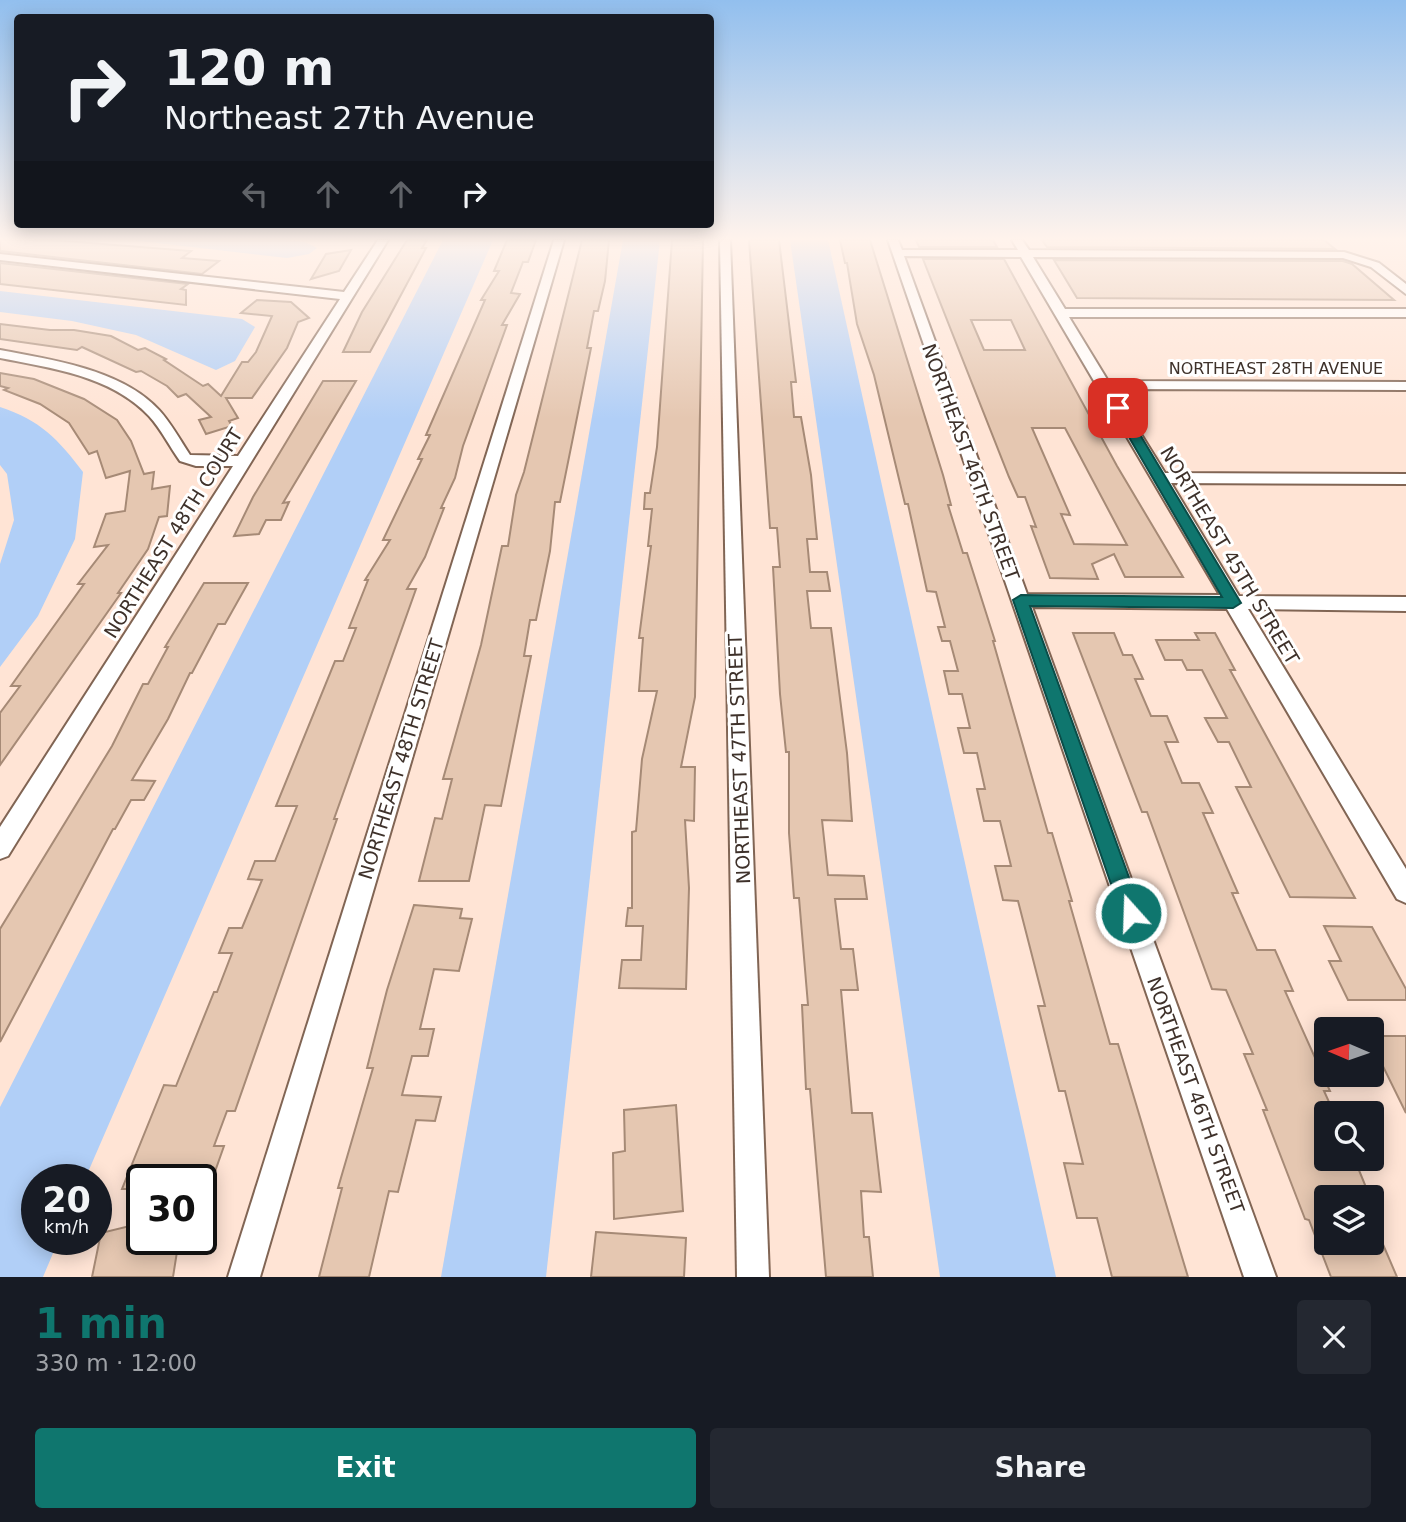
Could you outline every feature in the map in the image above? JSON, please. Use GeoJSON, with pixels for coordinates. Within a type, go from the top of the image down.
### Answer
{"type":"FeatureCollection","features":[{"type":"Feature","properties":{"kind":"street","name":"NORTHEAST 48TH COURT"},"geometry":{"type":"LineString","coordinates":[[0,848],[344,300]]}},
{"type":"Feature","properties":{"kind":"street","name":"NORTHEAST 48TH STREET"},"geometry":{"type":"LineString","coordinates":[[244,1277],[541,300]]}},
{"type":"Feature","properties":{"kind":"street","name":"NORTHEAST 47TH STREET"},"geometry":{"type":"LineString","coordinates":[[727,300],[753,1277]]}},
{"type":"Feature","properties":{"kind":"street","name":"NORTHEAST 46TH STREET"},"geometry":{"type":"LineString","coordinates":[[914,300],[1260,1277]]}},
{"type":"Feature","properties":{"kind":"street","name":"NORTHEAST 45TH STREET"},"geometry":{"type":"LineString","coordinates":[[1053,300],[1233,603],[1399,867],[1406,891]]}},
{"type":"Feature","properties":{"kind":"street"},"geometry":{"type":"LineString","coordinates":[[1061,313],[1406,313]]}},
{"type":"Feature","properties":{"kind":"street"},"geometry":{"type":"LineString","coordinates":[[0,354],[74,369],[127,392],[154,413],[185,458],[196,461],[243,461]]}},
{"type":"Feature","properties":{"kind":"street","name":"NORTHEAST 28TH AVENUE"},"geometry":{"type":"LineString","coordinates":[[1104,385],[1406,386]]}},
{"type":"Feature","properties":{"kind":"street"},"geometry":{"type":"LineString","coordinates":[[1160,478],[1406,479]]}},
{"type":"Feature","properties":{"kind":"street"},"geometry":{"type":"LineString","coordinates":[[1021,600],[1406,604]]}},
{"type":"Feature","properties":{"kind":"water"},"geometry":{"type":"Polygon","coordinates":[[[0,300],[74,300],[242,319],[255,327],[235,361],[216,370],[136,335],[72,321],[0,312],[0,300]]]}},
{"type":"Feature","properties":{"kind":"water"},"geometry":{"type":"Polygon","coordinates":[[[413,300],[467,300],[92,1164],[21,1164],[21,1255],[52,1255],[43,1277],[0,1277],[0,1107],[413,300]]]}},
{"type":"Feature","properties":{"kind":"water"},"geometry":{"type":"Polygon","coordinates":[[[613,300],[653,300],[546,1277],[441,1277],[613,300]]]}},
{"type":"Feature","properties":{"kind":"water"},"geometry":{"type":"Polygon","coordinates":[[[799,300],[841,300],[1056,1277],[940,1277],[799,300]]]}},
{"type":"Feature","properties":{"kind":"water"},"geometry":{"type":"Polygon","coordinates":[[[0,407],[26,418],[47,432],[83,472],[75,539],[38,616],[0,667],[0,564],[14,520],[7,474],[0,465],[0,407]]]}},
{"type":"Feature","properties":{"kind":"building"},"geometry":{"type":"Polygon","coordinates":[[[138,300],[186,300],[186,305],[138,300]]]}},
{"type":"Feature","properties":{"kind":"building"},"geometry":{"type":"Polygon","coordinates":[[[257,300],[291,302],[309,318],[298,322],[287,348],[252,398],[226,398],[238,418],[229,421],[232,426],[206,434],[199,420],[211,417],[186,394],[178,397],[167,386],[141,371],[136,372],[82,347],[77,350],[0,339],[0,324],[111,336],[138,350],[145,348],[166,359],[164,360],[203,386],[208,384],[221,396],[242,362],[248,362],[256,352],[272,316],[241,313],[257,300]]]}},
{"type":"Feature","properties":{"kind":"building"},"geometry":{"type":"Polygon","coordinates":[[[370,300],[398,300],[370,352],[343,352],[370,300]]]}},
{"type":"Feature","properties":{"kind":"building"},"geometry":{"type":"Polygon","coordinates":[[[481,300],[517,300],[502,325],[507,325],[463,446],[455,478],[441,508],[444,508],[425,557],[407,589],[416,589],[334,819],[337,819],[235,1111],[227,1111],[214,1146],[224,1146],[217,1166],[132,1164],[164,1085],[176,1086],[214,992],[217,992],[232,953],[219,953],[229,928],[242,928],[262,880],[248,879],[255,861],[275,861],[297,806],[276,806],[335,661],[343,661],[356,628],[349,628],[368,580],[365,580],[390,540],[383,540],[422,459],[418,459],[430,435],[426,435],[485,300],[481,300]]]}},
{"type":"Feature","properties":{"kind":"building"},"geometry":{"type":"Polygon","coordinates":[[[567,300],[601,300],[598,311],[594,311],[587,348],[591,348],[560,502],[555,502],[550,551],[536,620],[530,620],[524,656],[531,656],[501,806],[485,805],[469,881],[419,881],[435,818],[442,819],[452,779],[443,779],[481,645],[502,546],[508,546],[516,495],[567,300]]]}},
{"type":"Feature","properties":{"kind":"building"},"geometry":{"type":"Polygon","coordinates":[[[668,300],[702,300],[695,697],[681,767],[695,767],[694,821],[685,820],[689,888],[686,989],[619,988],[622,960],[641,960],[643,926],[626,926],[628,908],[632,908],[632,832],[636,831],[642,759],[657,691],[639,691],[643,638],[639,638],[651,546],[648,546],[652,509],[644,509],[645,493],[650,493],[657,447],[668,300]]]}},
{"type":"Feature","properties":{"kind":"building"},"geometry":{"type":"Polygon","coordinates":[[[753,300],[786,300],[796,382],[791,382],[794,417],[801,417],[811,475],[817,539],[807,539],[810,572],[827,572],[830,591],[807,591],[811,628],[831,628],[847,753],[852,821],[822,820],[828,875],[864,876],[867,899],[835,899],[841,949],[853,949],[858,990],[841,990],[852,1113],[872,1113],[881,1192],[861,1191],[864,1237],[869,1237],[873,1277],[826,1277],[810,1089],[806,1089],[802,1005],[808,1005],[799,898],[794,898],[789,833],[789,752],[786,752],[780,694],[773,567],[780,567],[777,528],[770,528],[753,300]]]}},
{"type":"Feature","properties":{"kind":"building"},"geometry":{"type":"Polygon","coordinates":[[[853,300],[889,300],[943,475],[951,505],[948,505],[963,553],[967,553],[995,641],[1048,833],[1052,833],[1072,901],[1069,901],[1110,1044],[1118,1044],[1188,1277],[1112,1277],[1097,1218],[1077,1218],[1064,1163],[1083,1164],[1065,1091],[1059,1091],[1038,1006],[1045,1006],[1018,901],[1003,900],[995,866],[1011,866],[1000,821],[984,821],[977,789],[985,789],[977,753],[964,753],[958,728],[970,728],[962,694],[949,694],[944,671],[958,671],[950,641],[942,641],[938,627],[945,627],[936,592],[927,591],[908,504],[905,504],[874,375],[857,324],[853,300]]]}},
{"type":"Feature","properties":{"kind":"building"},"geometry":{"type":"Polygon","coordinates":[[[939,300],[1026,300],[1117,466],[1183,577],[1125,577],[1114,554],[1092,564],[1098,579],[1050,578],[1031,526],[1036,527],[1025,497],[1018,497],[939,300]],[[971,320],[984,350],[1025,350],[1011,320],[971,320]],[[1032,428],[1070,515],[1061,514],[1074,544],[1127,545],[1065,428],[1032,428]]]}},
{"type":"Feature","properties":{"kind":"building"},"geometry":{"type":"Polygon","coordinates":[[[0,373],[34,379],[84,399],[117,420],[131,441],[144,474],[154,472],[152,489],[170,486],[167,516],[159,517],[148,549],[118,593],[121,593],[0,765],[0,713],[20,686],[11,686],[84,584],[78,584],[108,545],[94,547],[106,514],[125,511],[130,471],[106,478],[97,451],[89,454],[69,423],[40,404],[4,390],[8,388],[0,386],[0,373]]]}},
{"type":"Feature","properties":{"kind":"building"},"geometry":{"type":"Polygon","coordinates":[[[323,381],[356,381],[283,503],[289,502],[281,520],[266,520],[259,534],[234,536],[253,497],[323,381]]]}},
{"type":"Feature","properties":{"kind":"building"},"geometry":{"type":"Polygon","coordinates":[[[204,583],[248,583],[225,624],[218,624],[132,780],[155,781],[144,800],[131,800],[113,829],[0,1042],[0,929],[112,746],[143,684],[148,684],[168,647],[165,647],[204,583]]]}},
{"type":"Feature","properties":{"kind":"building"},"geometry":{"type":"Polygon","coordinates":[[[1073,633],[1114,633],[1123,655],[1132,655],[1143,679],[1135,679],[1151,716],[1167,716],[1178,742],[1165,742],[1182,783],[1199,783],[1213,813],[1203,813],[1238,893],[1232,893],[1257,950],[1275,950],[1293,991],[1285,991],[1314,1055],[1314,1087],[1328,1087],[1330,1091],[1324,1091],[1329,1101],[1314,1101],[1314,1171],[1359,1171],[1365,1185],[1314,1185],[1314,1233],[1309,1220],[1305,1219],[1263,1110],[1267,1110],[1244,1054],[1253,1054],[1226,990],[1212,989],[1147,812],[1142,812],[1073,633]]]}},
{"type":"Feature","properties":{"kind":"building"},"geometry":{"type":"Polygon","coordinates":[[[1195,633],[1215,633],[1235,670],[1230,670],[1355,898],[1290,897],[1236,787],[1251,787],[1229,742],[1218,742],[1205,718],[1227,718],[1202,670],[1187,670],[1182,660],[1165,660],[1156,640],[1199,640],[1195,633]]]}},
{"type":"Feature","properties":{"kind":"building"},"geometry":{"type":"Polygon","coordinates":[[[414,905],[462,909],[460,918],[472,919],[459,971],[434,969],[420,1029],[434,1029],[428,1056],[412,1056],[402,1095],[441,1097],[435,1121],[416,1120],[398,1192],[389,1191],[369,1277],[319,1277],[342,1188],[338,1188],[373,1068],[367,1068],[387,990],[414,905]]]}},
{"type":"Feature","properties":{"kind":"building"},"geometry":{"type":"Polygon","coordinates":[[[1324,926],[1372,927],[1406,989],[1406,1000],[1348,1000],[1329,961],[1341,961],[1324,926]]]}},
{"type":"Feature","properties":{"kind":"building"},"geometry":{"type":"Polygon","coordinates":[[[1384,1036],[1406,1036],[1406,1113],[1384,1068],[1384,1036]]]}},
{"type":"Feature","properties":{"kind":"building"},"geometry":{"type":"Polygon","coordinates":[[[676,1105],[683,1211],[614,1219],[613,1153],[625,1151],[624,1110],[676,1105]]]}},
{"type":"Feature","properties":{"kind":"building"},"geometry":{"type":"Polygon","coordinates":[[[126,1227],[126,1255],[176,1255],[173,1277],[92,1277],[96,1255],[112,1255],[112,1230],[126,1227]]]}},
{"type":"Feature","properties":{"kind":"building"},"geometry":{"type":"Polygon","coordinates":[[[596,1232],[686,1238],[684,1277],[591,1277],[596,1232]]]}},
{"type":"Feature","properties":{"kind":"building"},"geometry":{"type":"Polygon","coordinates":[[[1384,1247],[1397,1277],[1331,1277],[1323,1255],[1384,1255],[1384,1247]]]}},
{"type":"Feature","properties":{"kind":"route"},"geometry":{"type":"LineString","coordinates":[[1118,408],[1233,603],[1021,600],[1131,913]]}}]}
